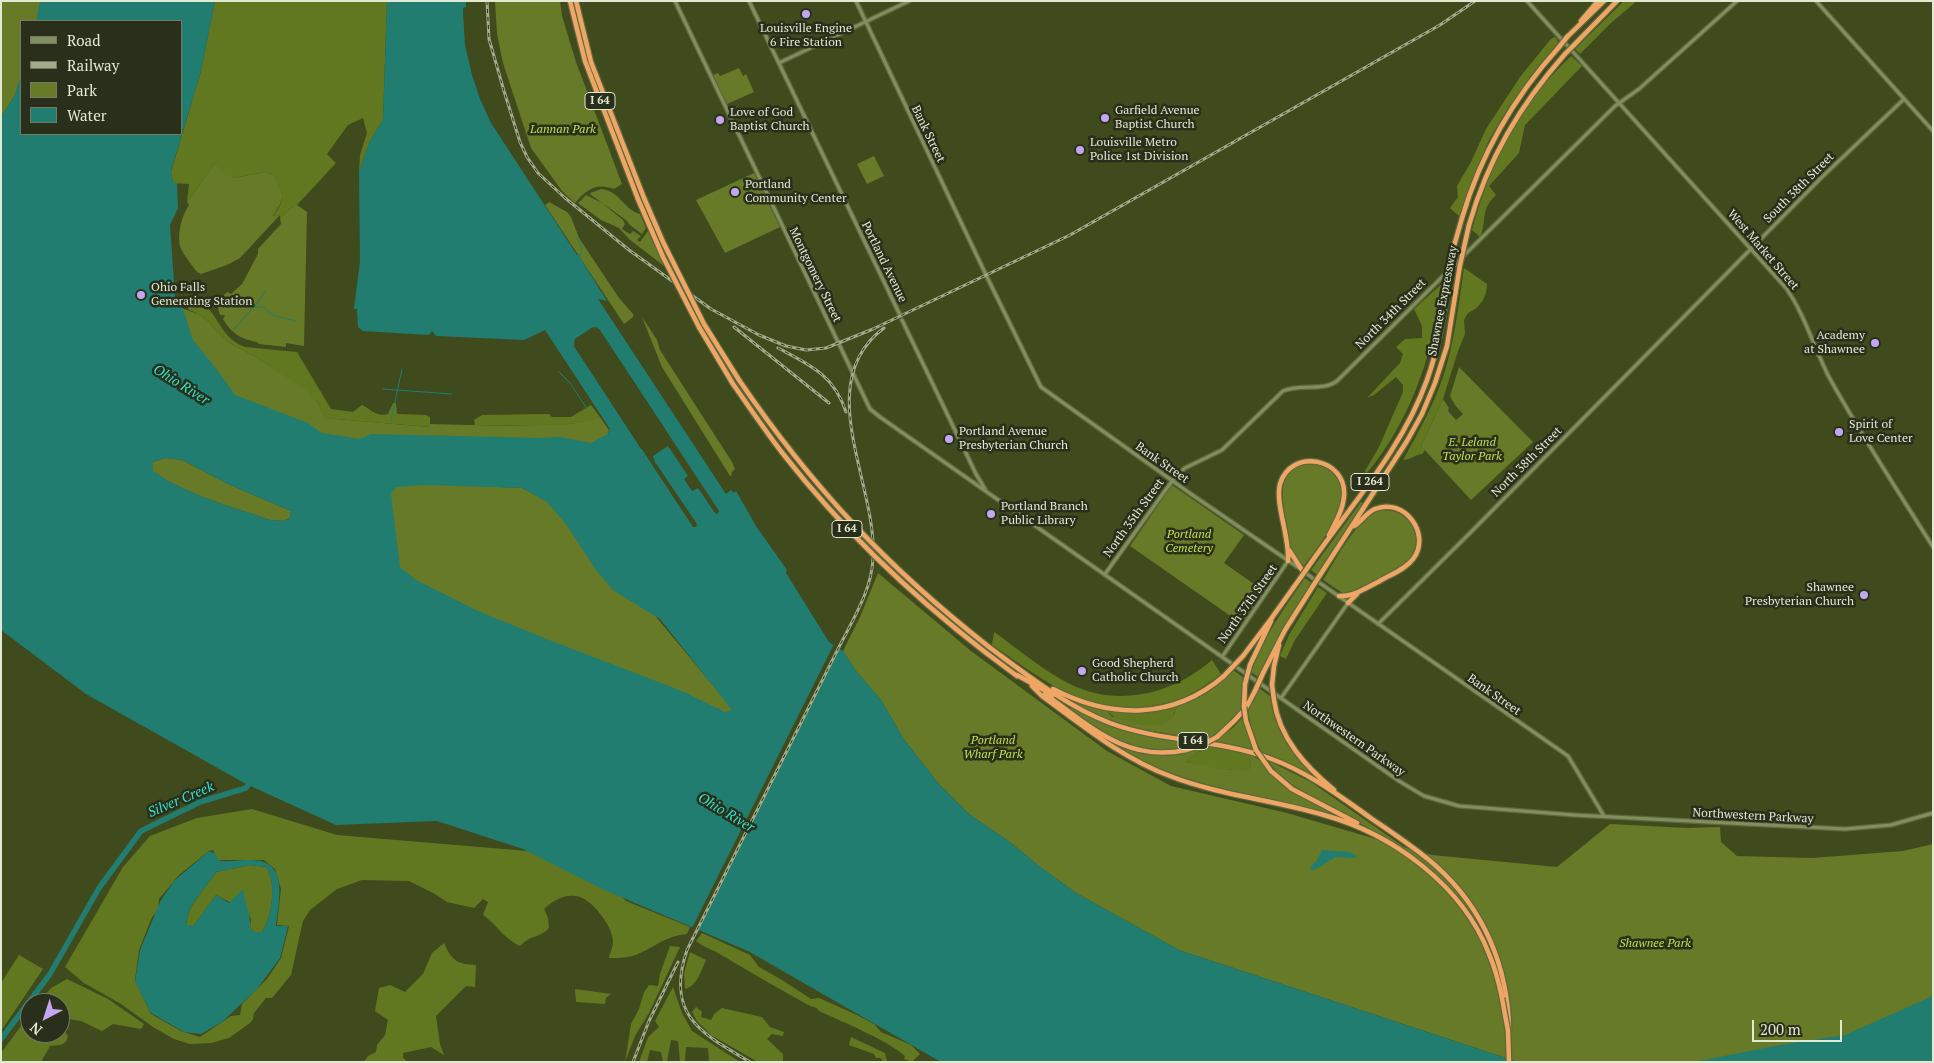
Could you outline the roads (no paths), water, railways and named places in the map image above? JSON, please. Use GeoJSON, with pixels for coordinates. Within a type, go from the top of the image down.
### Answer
{"type":"FeatureCollection","features":[{"type":"Feature","properties":{"kind":"highway","name":"I 64"},"geometry":{"type":"LineString","coordinates":[[570,1],[585,61],[638,199],[657,244],[698,326],[733,384],[784,455],[845,526],[906,586],[985,652],[1037,690],[1044,698],[1116,748],[1158,772],[1195,784],[1322,814],[1371,832],[1403,852],[1454,897],[1470,918],[1490,955],[1502,998],[1508,1031],[1509,1062]]}},
{"type":"Feature","properties":{"kind":"highway","name":"I 64"},"geometry":{"type":"LineString","coordinates":[[576,1],[591,62],[644,198],[667,250],[704,324],[739,380],[791,452],[854,526],[924,594],[989,647],[1069,703],[1109,723],[1146,734],[1226,746],[1269,758],[1303,774],[1347,801],[1448,877],[1466,898],[1480,919],[1493,945],[1508,999],[1509,1062]]}},
{"type":"Feature","properties":{"kind":"highway"},"geometry":{"type":"LineString","coordinates":[[1567,37],[1598,1]]}},
{"type":"Feature","properties":{"kind":"highway","name":"Shawnee Expressway"},"geometry":{"type":"LineString","coordinates":[[1272,619],[1361,495],[1400,436],[1412,414],[1426,382],[1436,351],[1454,246],[1462,218],[1482,163],[1502,122],[1529,82],[1559,46],[1604,1]]}},
{"type":"Feature","properties":{"kind":"highway","name":"Shawnee Expressway"},"geometry":{"type":"LineString","coordinates":[[1280,638],[1413,432],[1431,396],[1446,346],[1469,225],[1485,178],[1506,134],[1535,90],[1565,54],[1618,1]]}},
{"type":"Feature","properties":{"kind":"highway"},"geometry":{"type":"LineString","coordinates":[[1288,561],[1288,547],[1280,498],[1281,484],[1285,475],[1292,467],[1303,462],[1323,462],[1333,468],[1344,488],[1342,509],[1324,544]]}},
{"type":"Feature","properties":{"kind":"highway"},"geometry":{"type":"LineString","coordinates":[[1339,596],[1360,591],[1399,571],[1410,562],[1418,549],[1416,525],[1408,515],[1400,510],[1390,507],[1379,508],[1368,513],[1351,528]]}},
{"type":"Feature","properties":{"kind":"highway"},"geometry":{"type":"LineString","coordinates":[[1288,547],[1302,570]]}},
{"type":"Feature","properties":{"kind":"highway"},"geometry":{"type":"LineString","coordinates":[[1348,603],[1360,591]]}},
{"type":"Feature","properties":{"kind":"highway"},"geometry":{"type":"LineString","coordinates":[[1040,683],[1073,699],[1110,710],[1136,711],[1163,707],[1204,691],[1224,676],[1243,656],[1272,619]]}},
{"type":"Feature","properties":{"kind":"highway"},"geometry":{"type":"LineString","coordinates":[[1272,619],[1250,665],[1245,684],[1244,707],[1246,721],[1256,750],[1271,771],[1292,789],[1371,832]]}},
{"type":"Feature","properties":{"kind":"highway"},"geometry":{"type":"LineString","coordinates":[[1037,690],[1122,746],[1154,753],[1186,750],[1202,745],[1216,737],[1246,708],[1280,638]]}},
{"type":"Feature","properties":{"kind":"highway"},"geometry":{"type":"LineString","coordinates":[[1280,638],[1272,685],[1281,727],[1296,752],[1312,770],[1347,801]]}},
{"type":"Feature","properties":{"kind":"highway"},"geometry":{"type":"LineString","coordinates":[[1017,675],[1089,716],[1110,725],[1151,736],[1239,750],[1284,766],[1336,796],[1428,861]]}},
{"type":"Feature","properties":{"kind":"street","name":"Montgomery Street"},"geometry":{"type":"LineString","coordinates":[[675,1],[862,394]]}},
{"type":"Feature","properties":{"kind":"street","name":"Portland Avenue"},"geometry":{"type":"LineString","coordinates":[[749,1],[899,313]]}},
{"type":"Feature","properties":{"kind":"street","name":"Bank Street"},"geometry":{"type":"LineString","coordinates":[[856,1],[1044,391],[1568,756],[1604,816]]}},
{"type":"Feature","properties":{"kind":"street"},"geometry":{"type":"LineString","coordinates":[[779,63],[909,1]]}},
{"type":"Feature","properties":{"kind":"street","name":"West Market Street"},"geometry":{"type":"LineString","coordinates":[[1527,1],[1786,288],[1796,302],[1823,365],[1851,417],[1933,547]]}},
{"type":"Feature","properties":{"kind":"street","name":"North 34th Street"},"geometry":{"type":"LineString","coordinates":[[1329,385],[1337,381],[1619,103],[1635,92],[1737,1]]}},
{"type":"Feature","properties":{"kind":"street"},"geometry":{"type":"LineString","coordinates":[[1816,1],[1933,131]]}},
{"type":"Feature","properties":{"kind":"street","name":"South 38th Street"},"geometry":{"type":"LineString","coordinates":[[1688,313],[1863,136],[1904,99]]}},
{"type":"Feature","properties":{"kind":"street","name":"North 38th Street"},"geometry":{"type":"LineString","coordinates":[[1378,624],[1688,313]]}},
{"type":"Feature","properties":{"kind":"street","name":"Portland Avenue"},"geometry":{"type":"LineString","coordinates":[[902,320],[976,474],[987,492]]}},
{"type":"Feature","properties":{"kind":"street","name":"North 35th Street"},"geometry":{"type":"LineString","coordinates":[[1104,574],[1172,480],[1185,468],[1222,450],[1283,392],[1295,387],[1317,388],[1329,385]]}},
{"type":"Feature","properties":{"kind":"street","name":"Northwestern Parkway"},"geometry":{"type":"LineString","coordinates":[[862,394],[870,409],[880,417],[1399,781],[1424,796],[1438,801],[1476,808],[1845,829],[1891,824],[1933,813]]}},
{"type":"Feature","properties":{"kind":"street","name":"North 37th Street"},"geometry":{"type":"LineString","coordinates":[[1222,657],[1288,561]]}},
{"type":"Feature","properties":{"kind":"street"},"geometry":{"type":"LineString","coordinates":[[1281,698],[1348,603]]}},
{"type":"Feature","properties":{"kind":"water"},"geometry":{"type":"Polygon","coordinates":[[[40,1],[215,1],[201,71],[182,134],[182,20],[36,20],[40,1]]]}},
{"type":"Feature","properties":{"kind":"water","name":"Ohio River"},"geometry":{"type":"Polygon","coordinates":[[[387,1],[466,1],[466,7],[463,8],[465,45],[480,99],[491,123],[577,255],[581,253],[580,258],[607,301],[598,299],[726,494],[731,490],[734,493],[736,491],[756,526],[787,570],[786,573],[829,642],[843,651],[856,671],[881,700],[903,738],[938,783],[969,814],[1011,843],[1076,893],[1179,950],[1518,1062],[941,1062],[748,951],[602,889],[523,849],[437,821],[336,825],[246,784],[86,694],[1,630],[1,117],[15,95],[20,79],[20,135],[182,135],[171,171],[173,183],[177,183],[178,208],[170,225],[175,297],[179,297],[193,340],[235,395],[308,423],[322,433],[360,439],[371,434],[560,437],[591,443],[608,434],[610,429],[545,330],[524,340],[436,336],[432,331],[429,335],[363,331],[358,327],[357,309],[354,309],[360,261],[359,172],[370,141],[383,120],[387,1]],[[596,327],[575,339],[574,346],[641,449],[665,429],[596,327]],[[166,458],[153,462],[153,471],[180,487],[224,505],[270,520],[283,521],[290,518],[291,511],[230,485],[182,460],[166,458]],[[426,485],[396,487],[391,494],[400,567],[416,580],[478,611],[682,691],[725,712],[732,710],[660,619],[613,590],[596,570],[566,524],[547,502],[522,488],[426,485]]]}},
{"type":"Feature","properties":{"kind":"water"},"geometry":{"type":"Polygon","coordinates":[[[1322,850],[1349,852],[1357,856],[1355,858],[1336,857],[1314,870],[1310,870],[1322,850]]]}},
{"type":"Feature","properties":{"kind":"water"},"geometry":{"type":"Polygon","coordinates":[[[209,851],[216,854],[218,860],[221,861],[257,860],[264,862],[271,866],[276,873],[278,881],[279,900],[276,926],[288,926],[280,958],[257,989],[222,1022],[201,1034],[184,1032],[151,1013],[135,982],[140,950],[161,900],[174,881],[209,851]],[[250,865],[216,872],[189,911],[187,925],[194,925],[216,895],[229,903],[243,889],[250,927],[254,932],[262,932],[271,909],[272,900],[271,881],[266,867],[250,865]]]}},
{"type":"Feature","properties":{"kind":"water"},"geometry":{"type":"Polygon","coordinates":[[[1933,996],[1933,1062],[1694,1062],[1780,1045],[1845,1035],[1933,996]]]}},
{"type":"Feature","properties":{"kind":"waterway"},"geometry":{"type":"LineString","coordinates":[[577,238],[582,250],[581,253]]}},
{"type":"Feature","properties":{"kind":"waterway"},"geometry":{"type":"LineString","coordinates":[[234,329],[259,301],[265,291]]}},
{"type":"Feature","properties":{"kind":"waterway"},"geometry":{"type":"LineString","coordinates":[[235,297],[253,307],[264,307],[274,315],[295,321]]}},
{"type":"Feature","properties":{"kind":"waterway"},"geometry":{"type":"LineString","coordinates":[[391,420],[402,369]]}},
{"type":"Feature","properties":{"kind":"waterway"},"geometry":{"type":"LineString","coordinates":[[558,371],[570,383],[587,409]]}},
{"type":"Feature","properties":{"kind":"waterway"},"geometry":{"type":"LineString","coordinates":[[383,389],[452,394]]}},
{"type":"Feature","properties":{"kind":"waterway","name":"Silver Creek"},"geometry":{"type":"LineString","coordinates":[[1,1039],[50,974],[99,888],[141,831],[200,802],[246,788],[251,781]]}},
{"type":"Feature","properties":{"kind":"railway"},"geometry":{"type":"LineString","coordinates":[[487,1],[489,39],[504,91],[520,142],[538,173],[564,197],[629,250],[711,309],[759,335],[786,346],[806,350],[826,348],[873,329],[1070,235],[1440,25],[1475,1]]}},
{"type":"Feature","properties":{"kind":"railway"},"geometry":{"type":"LineString","coordinates":[[734,327],[829,403]]}},
{"type":"Feature","properties":{"kind":"railway"},"geometry":{"type":"LineString","coordinates":[[750,1062],[716,1041],[692,1019],[684,1006],[681,991],[681,972],[687,950],[855,616],[869,582],[873,558],[872,529],[853,436],[849,406],[852,377],[862,351],[884,328]]}},
{"type":"Feature","properties":{"kind":"railway"},"geometry":{"type":"LineString","coordinates":[[778,348],[820,372],[835,389],[846,412]]}},
{"type":"Feature","properties":{"kind":"railway"},"geometry":{"type":"LineString","coordinates":[[633,1062],[649,1021],[678,962]]}},
{"type":"Feature","properties":{"kind":"place","name":"Louisville Engine 6 Fire Station"},"geometry":{"type":"Point","coordinates":[806,14]}},
{"type":"Feature","properties":{"kind":"place","name":"Garfield Avenue Baptist Church"},"geometry":{"type":"Point","coordinates":[1105,118]}},
{"type":"Feature","properties":{"kind":"place","name":"Love of God Baptist Church"},"geometry":{"type":"Point","coordinates":[720,120]}},
{"type":"Feature","properties":{"kind":"place","name":"Louisville Metro Police 1st Division"},"geometry":{"type":"Point","coordinates":[1080,150]}},
{"type":"Feature","properties":{"kind":"place","name":"Portland Community Center"},"geometry":{"type":"Point","coordinates":[735,192]}},
{"type":"Feature","properties":{"kind":"place","name":"Ohio Falls Generating Station"},"geometry":{"type":"Point","coordinates":[141,295]}},
{"type":"Feature","properties":{"kind":"place","name":"Academy at Shawnee"},"geometry":{"type":"Point","coordinates":[1875,343]}},
{"type":"Feature","properties":{"kind":"place","name":"Spirit of Love Center"},"geometry":{"type":"Point","coordinates":[1839,432]}},
{"type":"Feature","properties":{"kind":"place","name":"Portland Avenue Presbyterian Church"},"geometry":{"type":"Point","coordinates":[949,439]}},
{"type":"Feature","properties":{"kind":"place","name":"Portland Branch Public Library"},"geometry":{"type":"Point","coordinates":[991,514]}},
{"type":"Feature","properties":{"kind":"place","name":"Shawnee Presbyterian Church"},"geometry":{"type":"Point","coordinates":[1864,595]}},
{"type":"Feature","properties":{"kind":"place","name":"Good Shepherd Catholic Church"},"geometry":{"type":"Point","coordinates":[1082,671]}},
{"type":"Feature","properties":{"kind":"park label","name":"Lannan Park"},"geometry":{"type":"Point","coordinates":[563,130]}},
{"type":"Feature","properties":{"kind":"park label","name":"E. Leland Taylor Park"},"geometry":{"type":"Point","coordinates":[1472,450]}},
{"type":"Feature","properties":{"kind":"park label","name":"Portland Cemetery"},"geometry":{"type":"Point","coordinates":[1189,542]}},
{"type":"Feature","properties":{"kind":"park label","name":"Portland Wharf Park"},"geometry":{"type":"Point","coordinates":[993,748]}},
{"type":"Feature","properties":{"kind":"park label","name":"Shawnee Park"},"geometry":{"type":"Point","coordinates":[1655,944]}}]}
